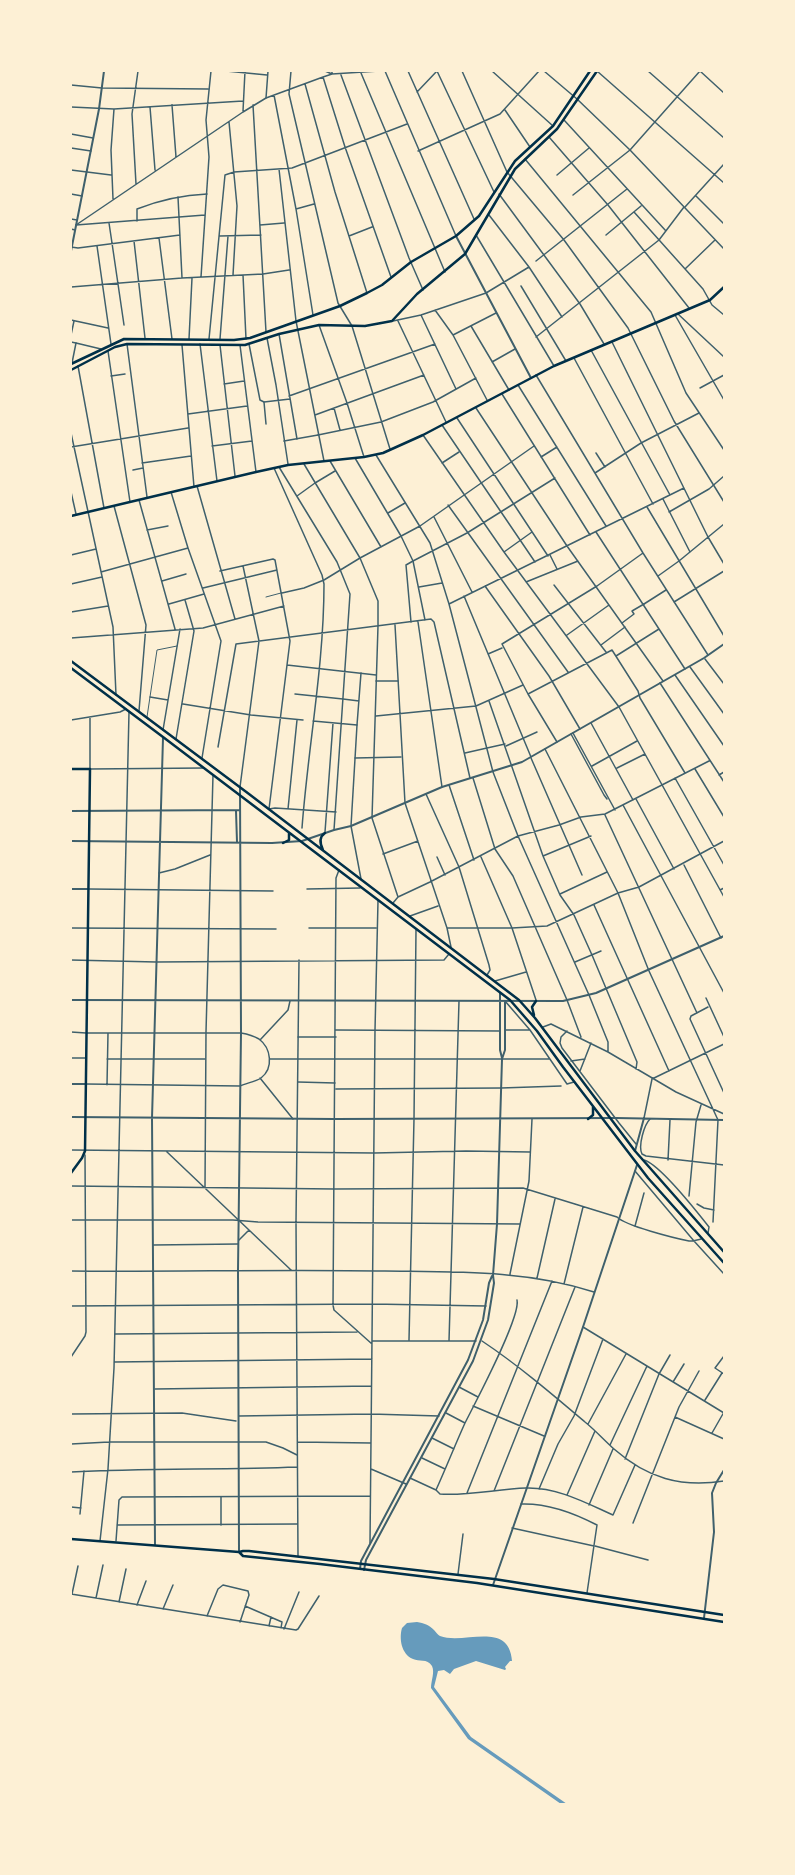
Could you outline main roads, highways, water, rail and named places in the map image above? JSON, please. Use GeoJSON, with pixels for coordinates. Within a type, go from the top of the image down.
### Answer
{"type":"FeatureCollection","features":[{"type":"Feature","properties":{"kind":"main road"},"geometry":{"type":"LineString","coordinates":[[72,364],[100,349],[124,339],[246,339],[340,306],[382,285],[411,262],[456,236],[475,220],[495,194],[515,161],[553,126],[590,71]]}},
{"type":"Feature","properties":{"kind":"main road"},"geometry":{"type":"LineString","coordinates":[[71,370],[108,351],[127,344],[240,345],[249,344],[279,334],[319,325],[365,326],[392,321],[409,302],[466,254],[510,175],[549,137],[564,120],[597,71]]}},
{"type":"Feature","properties":{"kind":"main road"},"geometry":{"type":"LineString","coordinates":[[71,516],[274,468],[364,457],[390,451],[457,418],[554,366],[710,300],[724,287]]}},
{"type":"Feature","properties":{"kind":"main road"},"geometry":{"type":"LineString","coordinates":[[71,661],[240,787],[519,1000],[543,1028],[635,1151],[724,1252]]}},
{"type":"Feature","properties":{"kind":"main road"},"geometry":{"type":"LineString","coordinates":[[71,668],[302,841],[510,1000],[537,1031],[637,1165],[701,1239],[724,1263]]}},
{"type":"Feature","properties":{"kind":"main road"},"geometry":{"type":"LineString","coordinates":[[71,769],[90,769],[85,1151],[82,1158],[71,1173]]}},
{"type":"Feature","properties":{"kind":"main road"},"geometry":{"type":"LineString","coordinates":[[284,843],[289,840],[290,836],[288,831]]}},
{"type":"Feature","properties":{"kind":"main road"},"geometry":{"type":"LineString","coordinates":[[325,833],[322,835],[320,840],[325,852]]}},
{"type":"Feature","properties":{"kind":"main road"},"geometry":{"type":"LineString","coordinates":[[535,1018],[532,1007],[536,1002]]}},
{"type":"Feature","properties":{"kind":"main road"},"geometry":{"type":"LineString","coordinates":[[588,1118],[594,1112],[592,1105]]}},
{"type":"Feature","properties":{"kind":"main road"},"geometry":{"type":"LineString","coordinates":[[71,1539],[239,1552],[243,1551],[365,1563],[494,1579],[724,1615]]}},
{"type":"Feature","properties":{"kind":"main road"},"geometry":{"type":"LineString","coordinates":[[239,1552],[243,1556],[320,1564],[493,1586],[724,1622]]}},
{"type":"Feature","properties":{"kind":"water"},"geometry":{"type":"Polygon","coordinates":[[[417,1622],[432,1628],[440,1636],[461,1638],[484,1636],[494,1637],[503,1641],[509,1649],[512,1661],[510,1661],[505,1667],[505,1670],[476,1661],[454,1669],[450,1674],[444,1670],[438,1671],[434,1687],[471,1737],[567,1804],[561,1804],[468,1739],[431,1688],[433,1674],[432,1666],[428,1662],[415,1660],[409,1657],[403,1650],[401,1641],[402,1628],[407,1623],[417,1622]]]}}]}
